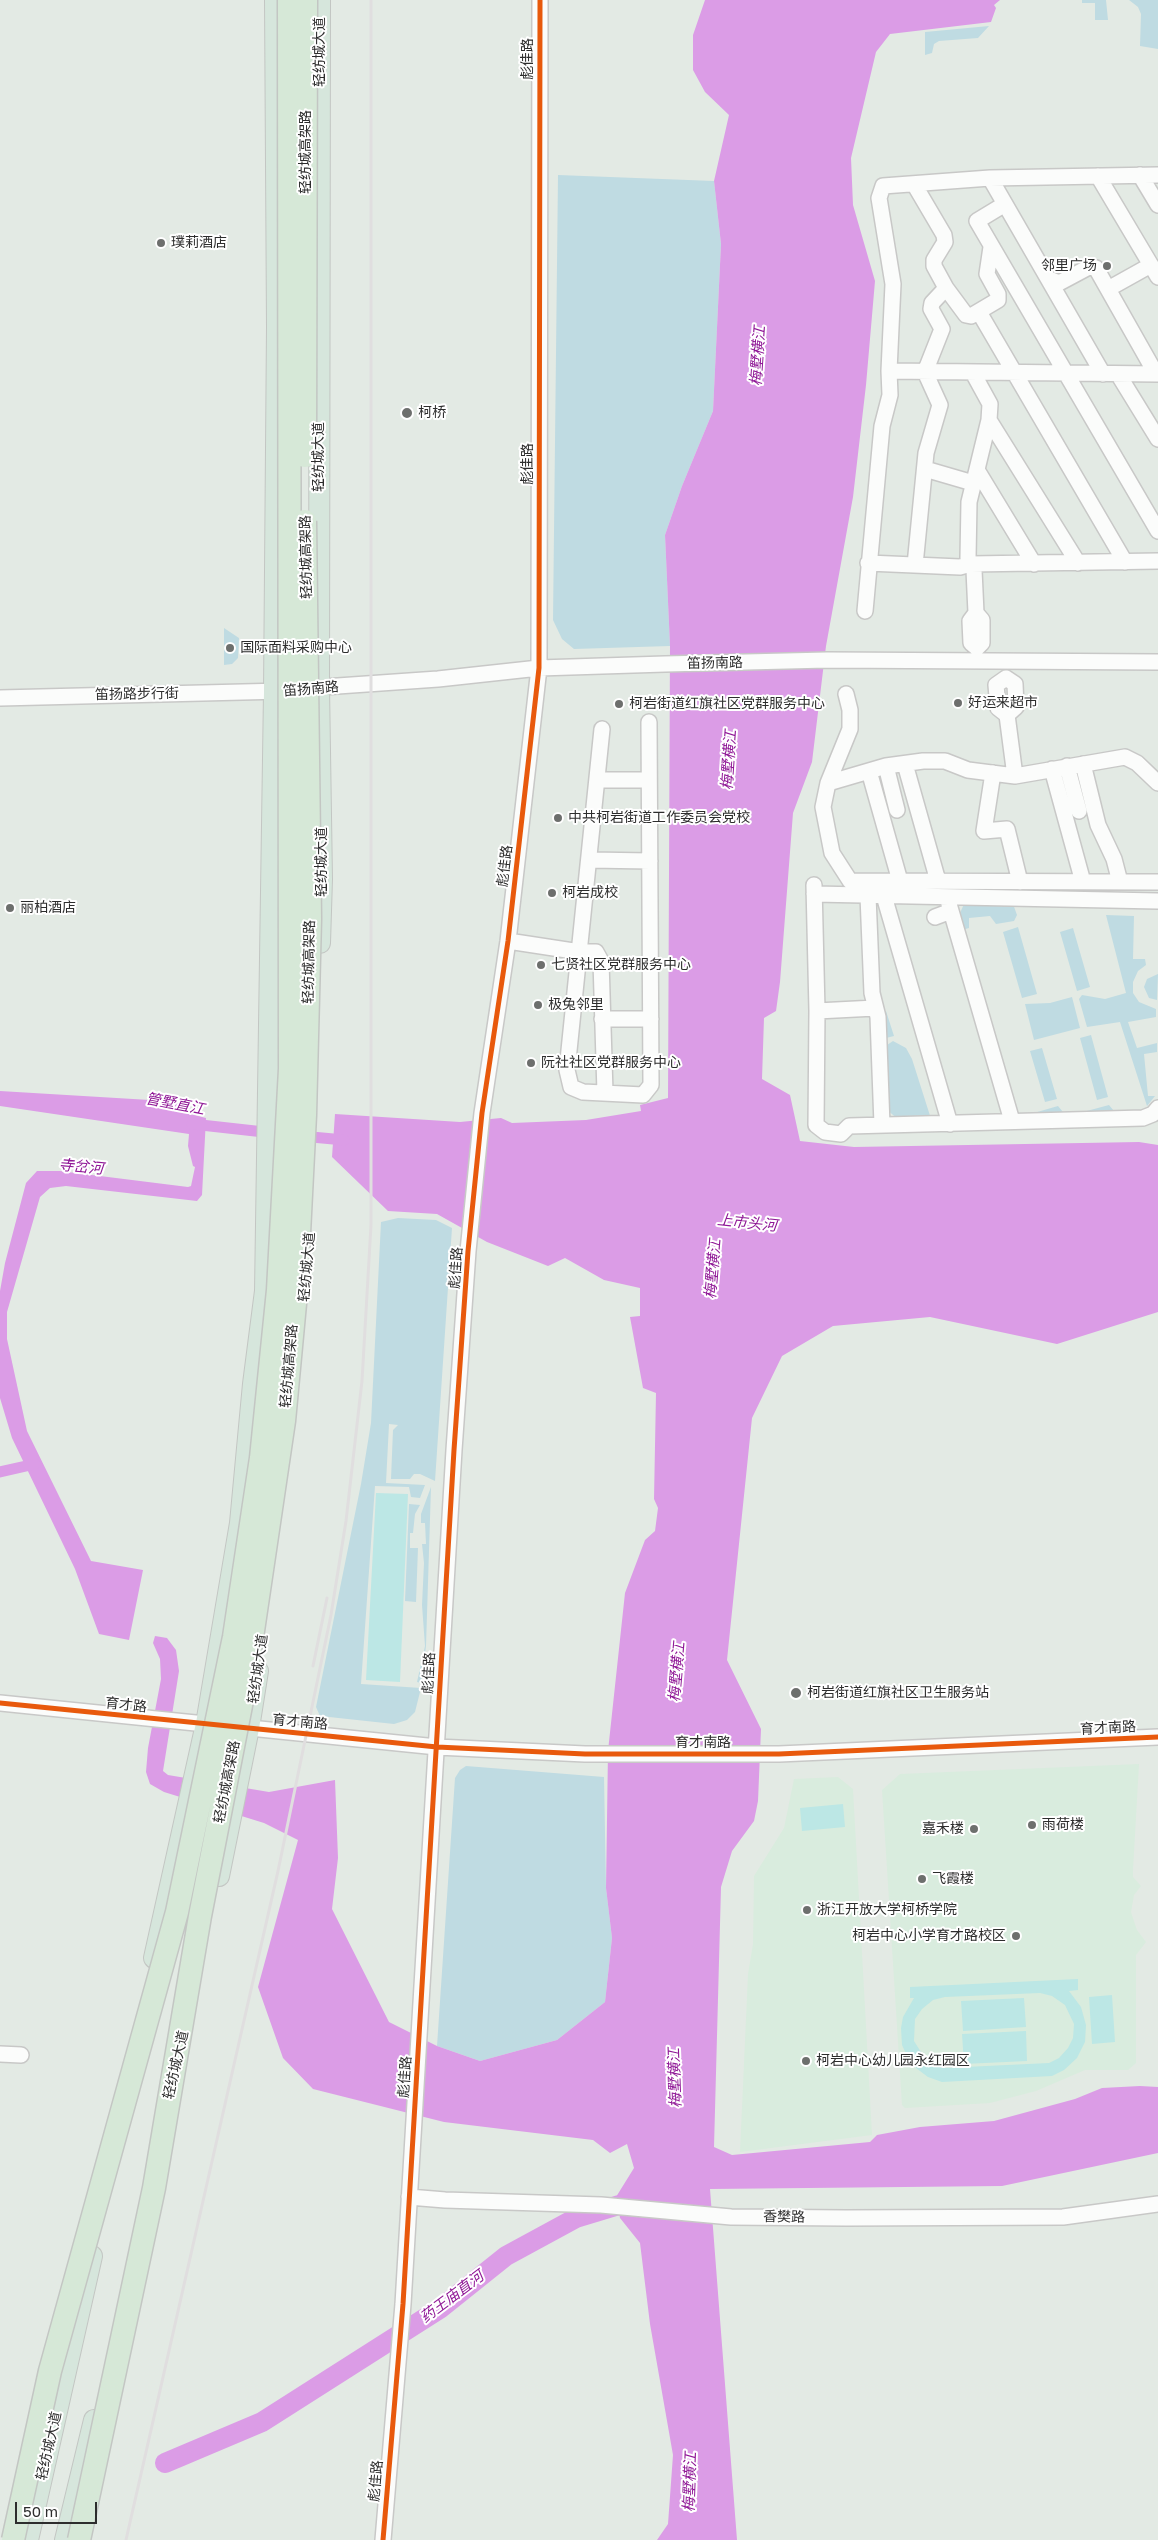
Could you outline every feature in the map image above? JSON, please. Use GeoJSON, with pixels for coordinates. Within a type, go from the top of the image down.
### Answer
{"type":"FeatureCollection","features":[{"type":"Feature","properties":{"kind":"highway","name":"轻纺城高架路"},"geometry":{"type":"LineString","coordinates":[[12,2540],[50,2371],[177,1912],[234,1637],[261,1458],[278,1290],[290,1069],[289,0]]}},
{"type":"Feature","properties":{"kind":"highway","name":"轻纺城高架路"},"geometry":{"type":"LineString","coordinates":[[80,2540],[154,2188],[200,1916],[245,1685],[284,1421],[296,1293],[305,1115],[310,919],[305,525],[306,0]]}},
{"type":"Feature","properties":{"kind":"main road","name":"轻纺城大道"},"geometry":{"type":"LineString","coordinates":[[28,2540],[85,2288],[194,1772],[206,1724],[240,1523],[253,1384],[265,1291],[266,1105],[274,692],[277,327],[275,0]]}},
{"type":"Feature","properties":{"kind":"main road","name":"轻纺城大道"},"geometry":{"type":"LineString","coordinates":[[65,2540],[124,2296],[250,1728],[277,1542],[309,1255],[322,879],[319,687],[320,0]]}},
{"type":"Feature","properties":{"kind":"street","name":"彪佳路"},"geometry":{"type":"LineString","coordinates":[[382,2540],[401,2320],[454,1450],[468,1251],[482,1114],[508,942],[539,668],[540,0]]}},
{"type":"Feature","properties":{"kind":"street"},"geometry":{"type":"LineString","coordinates":[[1140,175],[1158,205]]}},
{"type":"Feature","properties":{"kind":"street"},"geometry":{"type":"LineString","coordinates":[[1098,176],[1154,271],[1108,289]]}},
{"type":"Feature","properties":{"kind":"street"},"geometry":{"type":"LineString","coordinates":[[865,611],[882,426],[890,395],[889,371],[893,284],[878,198],[883,186],[990,178],[1158,176]]}},
{"type":"Feature","properties":{"kind":"street"},"geometry":{"type":"LineString","coordinates":[[990,178],[1048,279],[1110,374],[1158,439]]}},
{"type":"Feature","properties":{"kind":"street"},"geometry":{"type":"LineString","coordinates":[[914,184],[944,235],[945,242],[934,260],[934,266],[946,288],[966,315],[971,316],[998,300],[998,294],[986,274],[991,247]]}},
{"type":"Feature","properties":{"kind":"street"},"geometry":{"type":"LineString","coordinates":[[1005,204],[977,221],[1064,373],[1158,531]]}},
{"type":"Feature","properties":{"kind":"street"},"geometry":{"type":"LineString","coordinates":[[889,371],[1157,374],[1096,268],[1089,267],[1059,283],[1048,279]]}},
{"type":"Feature","properties":{"kind":"street"},"geometry":{"type":"LineString","coordinates":[[915,565],[926,452],[940,405],[925,372],[942,329],[931,310],[932,303],[946,288]]}},
{"type":"Feature","properties":{"kind":"street"},"geometry":{"type":"LineString","coordinates":[[979,312],[1125,562]]}},
{"type":"Feature","properties":{"kind":"street"},"geometry":{"type":"LineString","coordinates":[[973,373],[990,404],[989,420],[969,502],[968,558],[974,570],[976,613],[982,620],[982,643],[977,654]]}},
{"type":"Feature","properties":{"kind":"street"},"geometry":{"type":"LineString","coordinates":[[989,420],[1078,563]]}},
{"type":"Feature","properties":{"kind":"street"},"geometry":{"type":"LineString","coordinates":[[925,469],[975,476],[1034,564]]}},
{"type":"Feature","properties":{"kind":"street"},"geometry":{"type":"LineString","coordinates":[[868,562],[960,567],[971,564],[1158,561]]}},
{"type":"Feature","properties":{"kind":"street","name":"笛扬南路"},"geometry":{"type":"LineString","coordinates":[[274,692],[438,679],[539,668],[977,654],[1006,661],[1158,662]]}},
{"type":"Feature","properties":{"kind":"street"},"geometry":{"type":"LineString","coordinates":[[1006,661],[1006,678],[996,685],[998,708],[1007,715],[1015,776]]}},
{"type":"Feature","properties":{"kind":"street","name":"笛扬路步行街"},"geometry":{"type":"LineString","coordinates":[[0,698],[274,692]]}},
{"type":"Feature","properties":{"kind":"street"},"geometry":{"type":"LineString","coordinates":[[846,694],[850,710],[850,729],[828,783],[823,807],[832,853],[850,881],[1158,882]]}},
{"type":"Feature","properties":{"kind":"street"},"geometry":{"type":"LineString","coordinates":[[602,729],[567,1070],[571,1087],[583,1092],[643,1095],[651,1085],[649,722]]}},
{"type":"Feature","properties":{"kind":"street"},"geometry":{"type":"LineString","coordinates":[[828,783],[886,766],[905,764],[945,761],[968,770],[1015,776],[1125,757],[1137,763],[1158,783]]}},
{"type":"Feature","properties":{"kind":"street"},"geometry":{"type":"LineString","coordinates":[[905,764],[938,881]]}},
{"type":"Feature","properties":{"kind":"street"},"geometry":{"type":"LineString","coordinates":[[1083,764],[1098,825],[1114,859],[1120,882]]}},
{"type":"Feature","properties":{"kind":"street"},"geometry":{"type":"LineString","coordinates":[[886,766],[897,810]]}},
{"type":"Feature","properties":{"kind":"street"},"geometry":{"type":"LineString","coordinates":[[1060,768],[1079,811]]}},
{"type":"Feature","properties":{"kind":"street"},"geometry":{"type":"LineString","coordinates":[[1060,768],[1083,882]]}},
{"type":"Feature","properties":{"kind":"street"},"geometry":{"type":"LineString","coordinates":[[868,771],[900,881]]}},
{"type":"Feature","properties":{"kind":"street"},"geometry":{"type":"LineString","coordinates":[[993,773],[984,831],[1007,829],[1020,882]]}},
{"type":"Feature","properties":{"kind":"street"},"geometry":{"type":"LineString","coordinates":[[597,780],[650,780]]}},
{"type":"Feature","properties":{"kind":"street"},"geometry":{"type":"LineString","coordinates":[[590,860],[650,861]]}},
{"type":"Feature","properties":{"kind":"street"},"geometry":{"type":"LineString","coordinates":[[1158,900],[949,904],[814,890],[818,1011],[816,1124],[825,1132],[841,1134],[849,1126],[1143,1118],[1153,1114],[1158,1108]]}},
{"type":"Feature","properties":{"kind":"street"},"geometry":{"type":"LineString","coordinates":[[868,896],[872,993],[878,1017],[882,1125]]}},
{"type":"Feature","properties":{"kind":"street"},"geometry":{"type":"LineString","coordinates":[[884,896],[950,1124]]}},
{"type":"Feature","properties":{"kind":"street"},"geometry":{"type":"LineString","coordinates":[[934,917],[949,904]]}},
{"type":"Feature","properties":{"kind":"street"},"geometry":{"type":"LineString","coordinates":[[949,904],[1012,1122]]}},
{"type":"Feature","properties":{"kind":"street"},"geometry":{"type":"LineString","coordinates":[[508,942],[580,952],[596,952],[601,961],[605,1093]]}},
{"type":"Feature","properties":{"kind":"street"},"geometry":{"type":"LineString","coordinates":[[818,1011],[875,1008]]}},
{"type":"Feature","properties":{"kind":"street"},"geometry":{"type":"LineString","coordinates":[[602,1019],[651,1019]]}},
{"type":"Feature","properties":{"kind":"street","name":"育才路"},"geometry":{"type":"LineString","coordinates":[[0,1703],[250,1728]]}},
{"type":"Feature","properties":{"kind":"street","name":"育才南路"},"geometry":{"type":"LineString","coordinates":[[250,1728],[437,1747],[585,1754],[779,1754],[1158,1737]]}},
{"type":"Feature","properties":{"kind":"street"},"geometry":{"type":"LineString","coordinates":[[0,2054],[21,2055]]}},
{"type":"Feature","properties":{"kind":"street","name":"香樊路"},"geometry":{"type":"LineString","coordinates":[[409,2197],[601,2205],[731,2217],[1064,2217],[1158,2204]]}},
{"type":"Feature","properties":{"kind":"shaded area"},"geometry":{"type":"Polygon","coordinates":[[[1082,0],[1106,0],[1108,20],[1095,20],[1095,3],[1082,3],[1082,0]]]}},
{"type":"Feature","properties":{"kind":"shaded area"},"geometry":{"type":"Polygon","coordinates":[[[1129,0],[1158,0],[1158,49],[1140,46],[1141,14],[1138,7],[1129,0]]]}},
{"type":"Feature","properties":{"kind":"shaded area"},"geometry":{"type":"Polygon","coordinates":[[[989,26],[978,38],[939,41],[934,44],[932,53],[925,55],[925,32],[989,26]]]}},
{"type":"Feature","properties":{"kind":"shaded area"},"geometry":{"type":"Polygon","coordinates":[[[558,175],[714,181],[721,244],[713,411],[682,486],[665,535],[670,646],[574,649],[562,639],[553,620],[558,175]]]}},
{"type":"Feature","properties":{"kind":"shaded area"},"geometry":{"type":"Polygon","coordinates":[[[224,628],[239,638],[238,658],[232,664],[224,665],[224,628]]]}},
{"type":"Feature","properties":{"kind":"shaded area"},"geometry":{"type":"Polygon","coordinates":[[[964,904],[1013,904],[1017,915],[1014,921],[996,924],[990,916],[969,918],[969,928],[962,930],[957,920],[964,904]]]}},
{"type":"Feature","properties":{"kind":"shaded area"},"geometry":{"type":"Polygon","coordinates":[[[1106,915],[1134,916],[1133,959],[1145,959],[1146,965],[1138,971],[1133,982],[1133,993],[1139,1002],[1156,1009],[1156,1017],[1128,1022],[1137,1048],[1157,1043],[1157,1052],[1144,1054],[1148,1096],[1155,1096],[1147,1106],[1120,1022],[1087,1027],[1079,999],[1082,995],[1105,999],[1126,993],[1106,915]]]}},
{"type":"Feature","properties":{"kind":"shaded area"},"geometry":{"type":"Polygon","coordinates":[[[1018,927],[1037,994],[1022,998],[1003,932],[1018,927]]]}},
{"type":"Feature","properties":{"kind":"shaded area"},"geometry":{"type":"Polygon","coordinates":[[[1073,928],[1090,987],[1077,991],[1060,932],[1073,928]]]}},
{"type":"Feature","properties":{"kind":"shaded area"},"geometry":{"type":"Polygon","coordinates":[[[1158,974],[1157,1000],[1149,998],[1144,987],[1147,979],[1158,974]]]}},
{"type":"Feature","properties":{"kind":"shaded area"},"geometry":{"type":"Polygon","coordinates":[[[1072,997],[1080,1028],[1034,1040],[1025,1004],[1050,1003],[1072,997]]]}},
{"type":"Feature","properties":{"kind":"shaded area"},"geometry":{"type":"Polygon","coordinates":[[[886,1011],[894,1036],[886,1038],[884,1013],[886,1011]]]}},
{"type":"Feature","properties":{"kind":"shaded area"},"geometry":{"type":"Polygon","coordinates":[[[1091,1035],[1108,1097],[1097,1100],[1080,1038],[1091,1035]]]}},
{"type":"Feature","properties":{"kind":"shaded area"},"geometry":{"type":"Polygon","coordinates":[[[893,1041],[906,1048],[912,1059],[932,1122],[899,1120],[886,1109],[884,1047],[893,1041]]]}},
{"type":"Feature","properties":{"kind":"shaded area"},"geometry":{"type":"Polygon","coordinates":[[[1042,1048],[1057,1099],[1045,1102],[1030,1051],[1042,1048]]]}},
{"type":"Feature","properties":{"kind":"shaded area"},"geometry":{"type":"Polygon","coordinates":[[[1109,1105],[1114,1111],[1109,1115],[1072,1115],[1109,1105]]]}},
{"type":"Feature","properties":{"kind":"shaded area"},"geometry":{"type":"Polygon","coordinates":[[[1058,1106],[1063,1112],[1058,1116],[1020,1117],[1058,1106]]]}},
{"type":"Feature","properties":{"kind":"shaded area"},"geometry":{"type":"Polygon","coordinates":[[[398,1218],[436,1220],[452,1228],[435,1481],[420,1474],[414,1474],[410,1479],[391,1479],[393,1430],[398,1425],[389,1424],[386,1483],[425,1485],[420,1498],[411,1497],[409,1487],[375,1486],[361,1684],[421,1688],[415,1712],[407,1720],[394,1724],[320,1716],[316,1707],[361,1484],[371,1423],[381,1222],[398,1218]]]}},
{"type":"Feature","properties":{"kind":"shaded area"},"geometry":{"type":"Polygon","coordinates":[[[431,1487],[426,1646],[421,1683],[417,1682],[425,1646],[422,1605],[424,1563],[422,1544],[426,1544],[425,1523],[421,1523],[421,1514],[431,1487]]]}},
{"type":"Feature","properties":{"kind":"shaded area"},"geometry":{"type":"Polygon","coordinates":[[[376,1493],[408,1494],[400,1682],[366,1680],[376,1493]]]}},
{"type":"Feature","properties":{"kind":"shaded area"},"geometry":{"type":"Polygon","coordinates":[[[409,1504],[420,1505],[415,1514],[413,1533],[410,1533],[410,1548],[418,1548],[416,1602],[405,1601],[409,1504]]]}},
{"type":"Feature","properties":{"kind":"shaded area","name":"柯岩中心小学育才路校区"},"geometry":{"type":"Polygon","coordinates":[[[1139,1764],[1133,1877],[1141,1886],[1134,1895],[1131,1912],[1137,1930],[1146,1942],[1136,1955],[1136,2063],[1128,2070],[1085,2070],[1036,2091],[990,2103],[905,2108],[902,2105],[882,1790],[900,1774],[1139,1764]]]}},
{"type":"Feature","properties":{"kind":"shaded area"},"geometry":{"type":"Polygon","coordinates":[[[466,1766],[604,1777],[606,1888],[612,1938],[605,2002],[557,2040],[480,2061],[437,2046],[455,1778],[460,1770],[466,1766]]]}},
{"type":"Feature","properties":{"kind":"shaded area"},"geometry":{"type":"Polygon","coordinates":[[[838,1777],[853,1789],[872,2135],[740,2152],[748,1974],[753,1944],[754,1876],[784,1828],[794,1779],[838,1777]]]}},
{"type":"Feature","properties":{"kind":"shaded area"},"geometry":{"type":"Polygon","coordinates":[[[843,1804],[845,1827],[802,1831],[800,1808],[843,1804]]]}},
{"type":"Feature","properties":{"kind":"shaded area"},"geometry":{"type":"Polygon","coordinates":[[[1078,1979],[1078,1990],[1069,1991],[1081,2007],[1086,2025],[1085,2042],[1077,2058],[1064,2070],[1052,2076],[942,2082],[928,2077],[916,2068],[908,2058],[902,2045],[901,2028],[903,2017],[914,1998],[910,1998],[910,1987],[1078,1979]],[[1040,1993],[945,1997],[933,2000],[922,2009],[915,2019],[914,2041],[926,2060],[944,2068],[1049,2063],[1059,2058],[1068,2048],[1073,2038],[1074,2024],[1065,2005],[1052,1996],[1040,1993]]]}},
{"type":"Feature","properties":{"kind":"shaded area"},"geometry":{"type":"Polygon","coordinates":[[[1112,1995],[1115,2042],[1092,2044],[1089,1997],[1112,1995]]]}},
{"type":"Feature","properties":{"kind":"shaded area"},"geometry":{"type":"Polygon","coordinates":[[[1024,1998],[1026,2027],[963,2031],[961,2001],[1024,1998]]]}},
{"type":"Feature","properties":{"kind":"shaded area"},"geometry":{"type":"Polygon","coordinates":[[[1026,2031],[1027,2061],[964,2064],[962,2034],[1026,2031]]]}},
{"type":"Feature","properties":{"kind":"water"},"geometry":{"type":"Polygon","coordinates":[[[705,0],[1000,0],[994,5],[996,8],[991,22],[890,34],[876,52],[851,158],[853,205],[875,281],[866,385],[853,497],[826,646],[812,762],[793,813],[780,982],[776,1011],[764,1018],[762,1079],[790,1095],[800,1141],[854,1147],[1139,1142],[1158,1145],[1158,1312],[1057,1344],[930,1317],[833,1326],[782,1356],[752,1418],[727,1660],[761,1729],[758,1801],[754,1821],[732,1851],[721,1887],[714,2147],[732,2155],[870,2142],[877,2135],[920,2127],[994,2121],[1075,2099],[1102,2088],[1140,2086],[1158,2087],[1158,2153],[1002,2186],[710,2189],[737,2540],[657,2540],[668,2524],[673,2455],[650,2324],[640,2243],[620,2218],[616,2197],[634,2168],[627,2144],[610,2153],[593,2140],[444,2122],[313,2089],[283,2058],[258,1987],[298,1840],[264,1823],[164,1792],[150,1784],[146,1772],[148,1748],[161,1679],[160,1659],[153,1643],[155,1636],[167,1638],[176,1650],[179,1671],[163,1771],[168,1775],[269,1792],[335,1780],[338,1858],[332,1909],[389,2022],[437,2046],[480,2061],[557,2040],[605,2002],[612,1938],[606,1888],[608,1751],[625,1593],[645,1540],[655,1531],[658,1508],[654,1499],[656,1393],[643,1388],[630,1317],[640,1316],[640,1288],[604,1280],[565,1258],[548,1266],[487,1242],[437,1214],[388,1211],[332,1157],[335,1114],[460,1122],[501,1118],[512,1123],[586,1120],[641,1111],[640,1105],[668,1098],[670,646],[665,535],[682,486],[713,411],[721,244],[714,181],[729,115],[705,92],[693,70],[693,35],[705,0]]]}},
{"type":"Feature","properties":{"kind":"water"},"geometry":{"type":"Polygon","coordinates":[[[0,1091],[183,1102],[182,1112],[206,1118],[202,1195],[197,1201],[66,1186],[50,1188],[40,1197],[7,1312],[7,1339],[27,1431],[91,1561],[143,1570],[129,1640],[99,1634],[75,1569],[12,1438],[0,1398],[0,1291],[5,1263],[26,1183],[37,1171],[60,1171],[188,1187],[191,1186],[195,1167],[193,1166],[188,1146],[189,1134],[0,1106],[0,1091]]]}},
{"type":"Feature","properties":{"kind":"waterway","name":"管墅直江"},"geometry":{"type":"LineString","coordinates":[[192,1124],[273,1133]]}},
{"type":"Feature","properties":{"kind":"waterway","name":"管墅直江"},"geometry":{"type":"LineString","coordinates":[[301,1136],[344,1140]]}},
{"type":"Feature","properties":{"kind":"waterway"},"geometry":{"type":"LineString","coordinates":[[0,1472],[35,1464]]}},
{"type":"Feature","properties":{"kind":"waterway","name":"药王庙直河"},"geometry":{"type":"LineString","coordinates":[[165,2463],[262,2422],[441,2308],[506,2256],[576,2218],[619,2205]]}},
{"type":"Feature","properties":{"kind":"railway"},"geometry":{"type":"LineString","coordinates":[[126,2540],[278,1871],[331,1615],[346,1521],[362,1381],[371,1225],[371,0]]}},
{"type":"Feature","properties":{"kind":"railway"},"geometry":{"type":"LineString","coordinates":[[313,1666],[327,1598]]}},
{"type":"Feature","properties":{"kind":"cycle path"},"geometry":{"type":"LineString","coordinates":[[383,2540],[403,2304],[454,1450],[468,1251],[482,1113],[508,941],[539,668],[540,0]]}},
{"type":"Feature","properties":{"kind":"cycle path"},"geometry":{"type":"LineString","coordinates":[[0,1703],[437,1747],[585,1754],[779,1754],[1158,1737]]}},
{"type":"Feature","properties":{"kind":"place","name":"璞莉酒店"},"geometry":{"type":"Point","coordinates":[161,243]}},
{"type":"Feature","properties":{"kind":"place","name":"邻里广场"},"geometry":{"type":"Point","coordinates":[1107,266]}},
{"type":"Feature","properties":{"kind":"place","name":"柯桥"},"geometry":{"type":"Point","coordinates":[407,413]}},
{"type":"Feature","properties":{"kind":"place","name":"国际面料采购中心"},"geometry":{"type":"Point","coordinates":[230,648]}},
{"type":"Feature","properties":{"kind":"place","name":"好运来超市"},"geometry":{"type":"Point","coordinates":[958,703]}},
{"type":"Feature","properties":{"kind":"place","name":"柯岩街道红旗社区党群服务中心"},"geometry":{"type":"Point","coordinates":[619,704]}},
{"type":"Feature","properties":{"kind":"place","name":"中共柯岩街道工作委员会党校"},"geometry":{"type":"Point","coordinates":[558,818]}},
{"type":"Feature","properties":{"kind":"place","name":"柯岩成校"},"geometry":{"type":"Point","coordinates":[552,893]}},
{"type":"Feature","properties":{"kind":"place","name":"丽柏酒店"},"geometry":{"type":"Point","coordinates":[10,908]}},
{"type":"Feature","properties":{"kind":"place","name":"七贤社区党群服务中心"},"geometry":{"type":"Point","coordinates":[541,965]}},
{"type":"Feature","properties":{"kind":"place","name":"极兔邻里"},"geometry":{"type":"Point","coordinates":[538,1005]}},
{"type":"Feature","properties":{"kind":"place","name":"阮社社区党群服务中心"},"geometry":{"type":"Point","coordinates":[531,1063]}},
{"type":"Feature","properties":{"kind":"place","name":"柯岩街道红旗社区卫生服务站"},"geometry":{"type":"Point","coordinates":[796,1693]}},
{"type":"Feature","properties":{"kind":"place","name":"雨荷楼"},"geometry":{"type":"Point","coordinates":[1032,1825]}},
{"type":"Feature","properties":{"kind":"place","name":"嘉禾楼"},"geometry":{"type":"Point","coordinates":[974,1829]}},
{"type":"Feature","properties":{"kind":"place","name":"飞霞楼"},"geometry":{"type":"Point","coordinates":[922,1879]}},
{"type":"Feature","properties":{"kind":"place","name":"浙江开放大学柯桥学院"},"geometry":{"type":"Point","coordinates":[807,1910]}},
{"type":"Feature","properties":{"kind":"place","name":"柯岩中心小学育才路校区"},"geometry":{"type":"Point","coordinates":[1016,1936]}},
{"type":"Feature","properties":{"kind":"place","name":"柯岩中心幼儿园永红园区"},"geometry":{"type":"Point","coordinates":[806,2061]}},
{"type":"Feature","properties":{"kind":"water label","name":"梅墅横江"},"geometry":{"type":"Point","coordinates":[758,356]}},
{"type":"Feature","properties":{"kind":"water label","name":"梅墅横江"},"geometry":{"type":"Point","coordinates":[729,760]}},
{"type":"Feature","properties":{"kind":"water label","name":"寺岔河"},"geometry":{"type":"Point","coordinates":[81,1167]}},
{"type":"Feature","properties":{"kind":"water label","name":"上市头河"},"geometry":{"type":"Point","coordinates":[747,1223]}},
{"type":"Feature","properties":{"kind":"water label","name":"梅墅横江"},"geometry":{"type":"Point","coordinates":[713,1269]}},
{"type":"Feature","properties":{"kind":"water label","name":"梅墅横江"},"geometry":{"type":"Point","coordinates":[677,1672]}},
{"type":"Feature","properties":{"kind":"water label","name":"梅墅横江"},"geometry":{"type":"Point","coordinates":[675,2078]}},
{"type":"Feature","properties":{"kind":"water label","name":"梅墅横江"},"geometry":{"type":"Point","coordinates":[690,2482]}}]}
